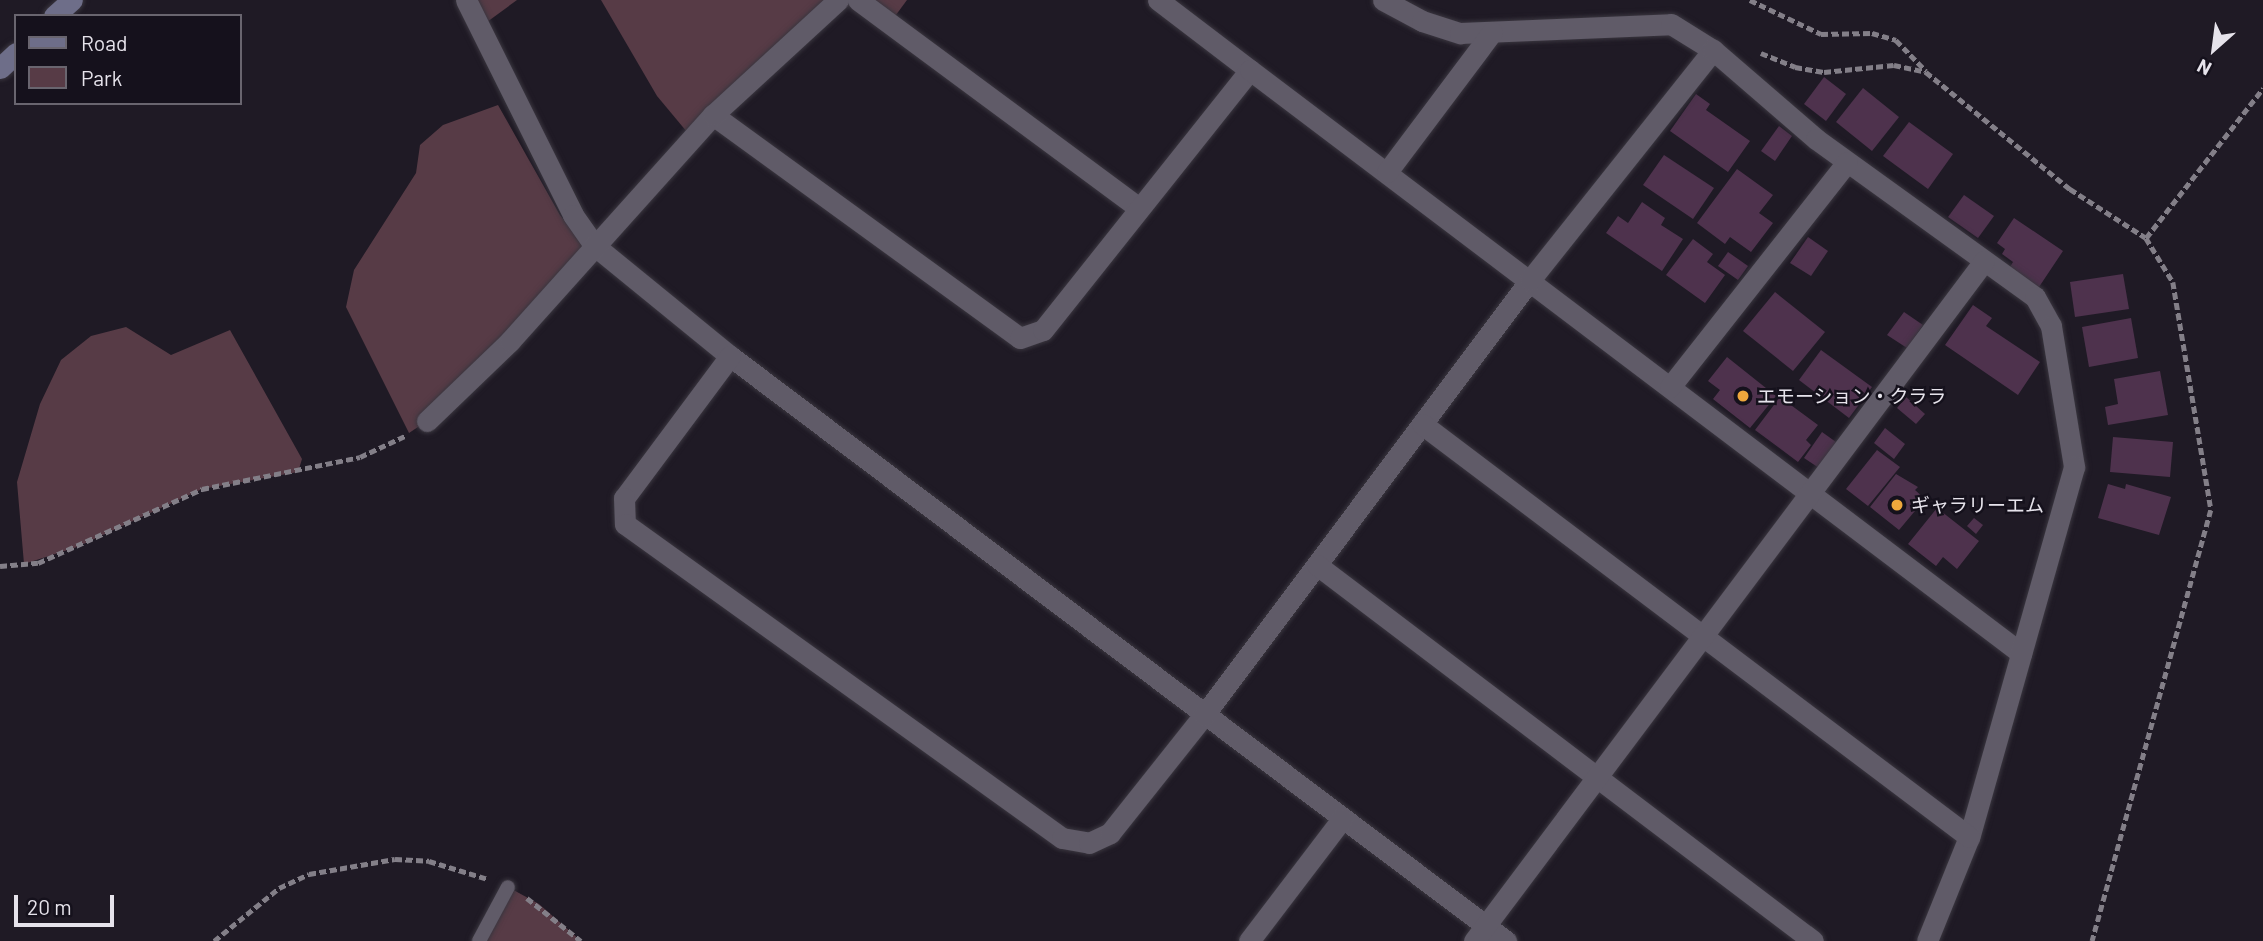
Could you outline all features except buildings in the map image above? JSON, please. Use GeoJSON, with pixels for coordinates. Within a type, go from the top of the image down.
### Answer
{"type":"FeatureCollection","features":[{"type":"Feature","properties":{"kind":"street"},"geometry":{"type":"LineString","coordinates":[[56,14],[72,0]]}},
{"type":"Feature","properties":{"kind":"street"},"geometry":{"type":"LineString","coordinates":[[466,0],[555,181],[595,246],[730,356],[1342,819],[1481,933],[1506,941]]}},
{"type":"Feature","properties":{"kind":"street"},"geometry":{"type":"LineString","coordinates":[[427,421],[501,349],[713,115],[838,0]]}},
{"type":"Feature","properties":{"kind":"street"},"geometry":{"type":"LineString","coordinates":[[858,0],[1139,208]]}},
{"type":"Feature","properties":{"kind":"street"},"geometry":{"type":"LineString","coordinates":[[1158,0],[2021,653]]}},
{"type":"Feature","properties":{"kind":"street"},"geometry":{"type":"LineString","coordinates":[[1383,0],[1422,21],[1460,33],[1671,24],[1713,50],[1746,82],[1847,162],[2035,297],[2051,326],[2074,467],[1969,837],[1927,941]]}},
{"type":"Feature","properties":{"kind":"street"},"geometry":{"type":"LineString","coordinates":[[1387,172],[1492,32]]}},
{"type":"Feature","properties":{"kind":"street"},"geometry":{"type":"LineString","coordinates":[[730,356],[624,498],[625,524],[1062,838],[1089,843],[1110,834],[1204,715],[1530,280],[1713,50]]}},
{"type":"Feature","properties":{"kind":"street"},"geometry":{"type":"LineString","coordinates":[[0,68],[14,54]]}},
{"type":"Feature","properties":{"kind":"street"},"geometry":{"type":"LineString","coordinates":[[713,115],[1020,338],[1043,330],[1250,70]]}},
{"type":"Feature","properties":{"kind":"street"},"geometry":{"type":"LineString","coordinates":[[1670,387],[1847,162]]}},
{"type":"Feature","properties":{"kind":"street"},"geometry":{"type":"LineString","coordinates":[[1481,933],[1595,774],[1812,494],[1984,261]]}},
{"type":"Feature","properties":{"kind":"street"},"geometry":{"type":"LineString","coordinates":[[1422,424],[1701,638],[1969,837]]}},
{"type":"Feature","properties":{"kind":"street"},"geometry":{"type":"LineString","coordinates":[[1317,565],[1813,941]]}},
{"type":"Feature","properties":{"kind":"street"},"geometry":{"type":"LineString","coordinates":[[1249,941],[1342,819]]}},
{"type":"Feature","properties":{"kind":"lane"},"geometry":{"type":"LineString","coordinates":[[479,941],[508,887]]}},
{"type":"Feature","properties":{"kind":"path"},"geometry":{"type":"LineString","coordinates":[[1750,0],[1821,34],[1872,33],[1896,40],[1926,72],[2070,189],[2146,238],[2173,282],[2211,510],[2092,941]]}},
{"type":"Feature","properties":{"kind":"path"},"geometry":{"type":"LineString","coordinates":[[1757,51],[1795,67],[1824,72],[1894,65],[1926,72]]}},
{"type":"Feature","properties":{"kind":"path"},"geometry":{"type":"LineString","coordinates":[[2146,238],[2263,88]]}},
{"type":"Feature","properties":{"kind":"path"},"geometry":{"type":"LineString","coordinates":[[0,566],[38,563],[202,489],[360,457],[427,421]]}},
{"type":"Feature","properties":{"kind":"path"},"geometry":{"type":"LineString","coordinates":[[214,941],[279,888],[309,874],[394,859],[429,861],[508,887],[539,904],[581,941]]}},
{"type":"Feature","properties":{"kind":"green space"},"geometry":{"type":"Polygon","coordinates":[[[477,0],[517,0],[487,22],[477,0]]]}},
{"type":"Feature","properties":{"kind":"green space"},"geometry":{"type":"Polygon","coordinates":[[[601,0],[837,0],[692,138],[657,96],[601,0]]]}},
{"type":"Feature","properties":{"kind":"green space"},"geometry":{"type":"Polygon","coordinates":[[[858,0],[907,0],[890,23],[858,0]]]}},
{"type":"Feature","properties":{"kind":"green space"},"geometry":{"type":"Polygon","coordinates":[[[498,105],[560,215],[584,246],[427,421],[409,433],[346,307],[354,270],[416,173],[420,145],[443,125],[498,105]]]}},
{"type":"Feature","properties":{"kind":"green space"},"geometry":{"type":"Polygon","coordinates":[[[126,327],[171,355],[230,330],[302,459],[298,472],[202,489],[77,547],[24,564],[17,482],[40,404],[61,360],[91,336],[126,327]]]}},
{"type":"Feature","properties":{"kind":"green space"},"geometry":{"type":"Polygon","coordinates":[[[508,887],[539,904],[581,941],[479,941],[508,887]]]}},
{"type":"Feature","properties":{"kind":"place","name":"エモーション・クララ"},"geometry":{"type":"Point","coordinates":[1743,396]}},
{"type":"Feature","properties":{"kind":"place","name":"ギャラリーエム"},"geometry":{"type":"Point","coordinates":[1897,505]}}]}
